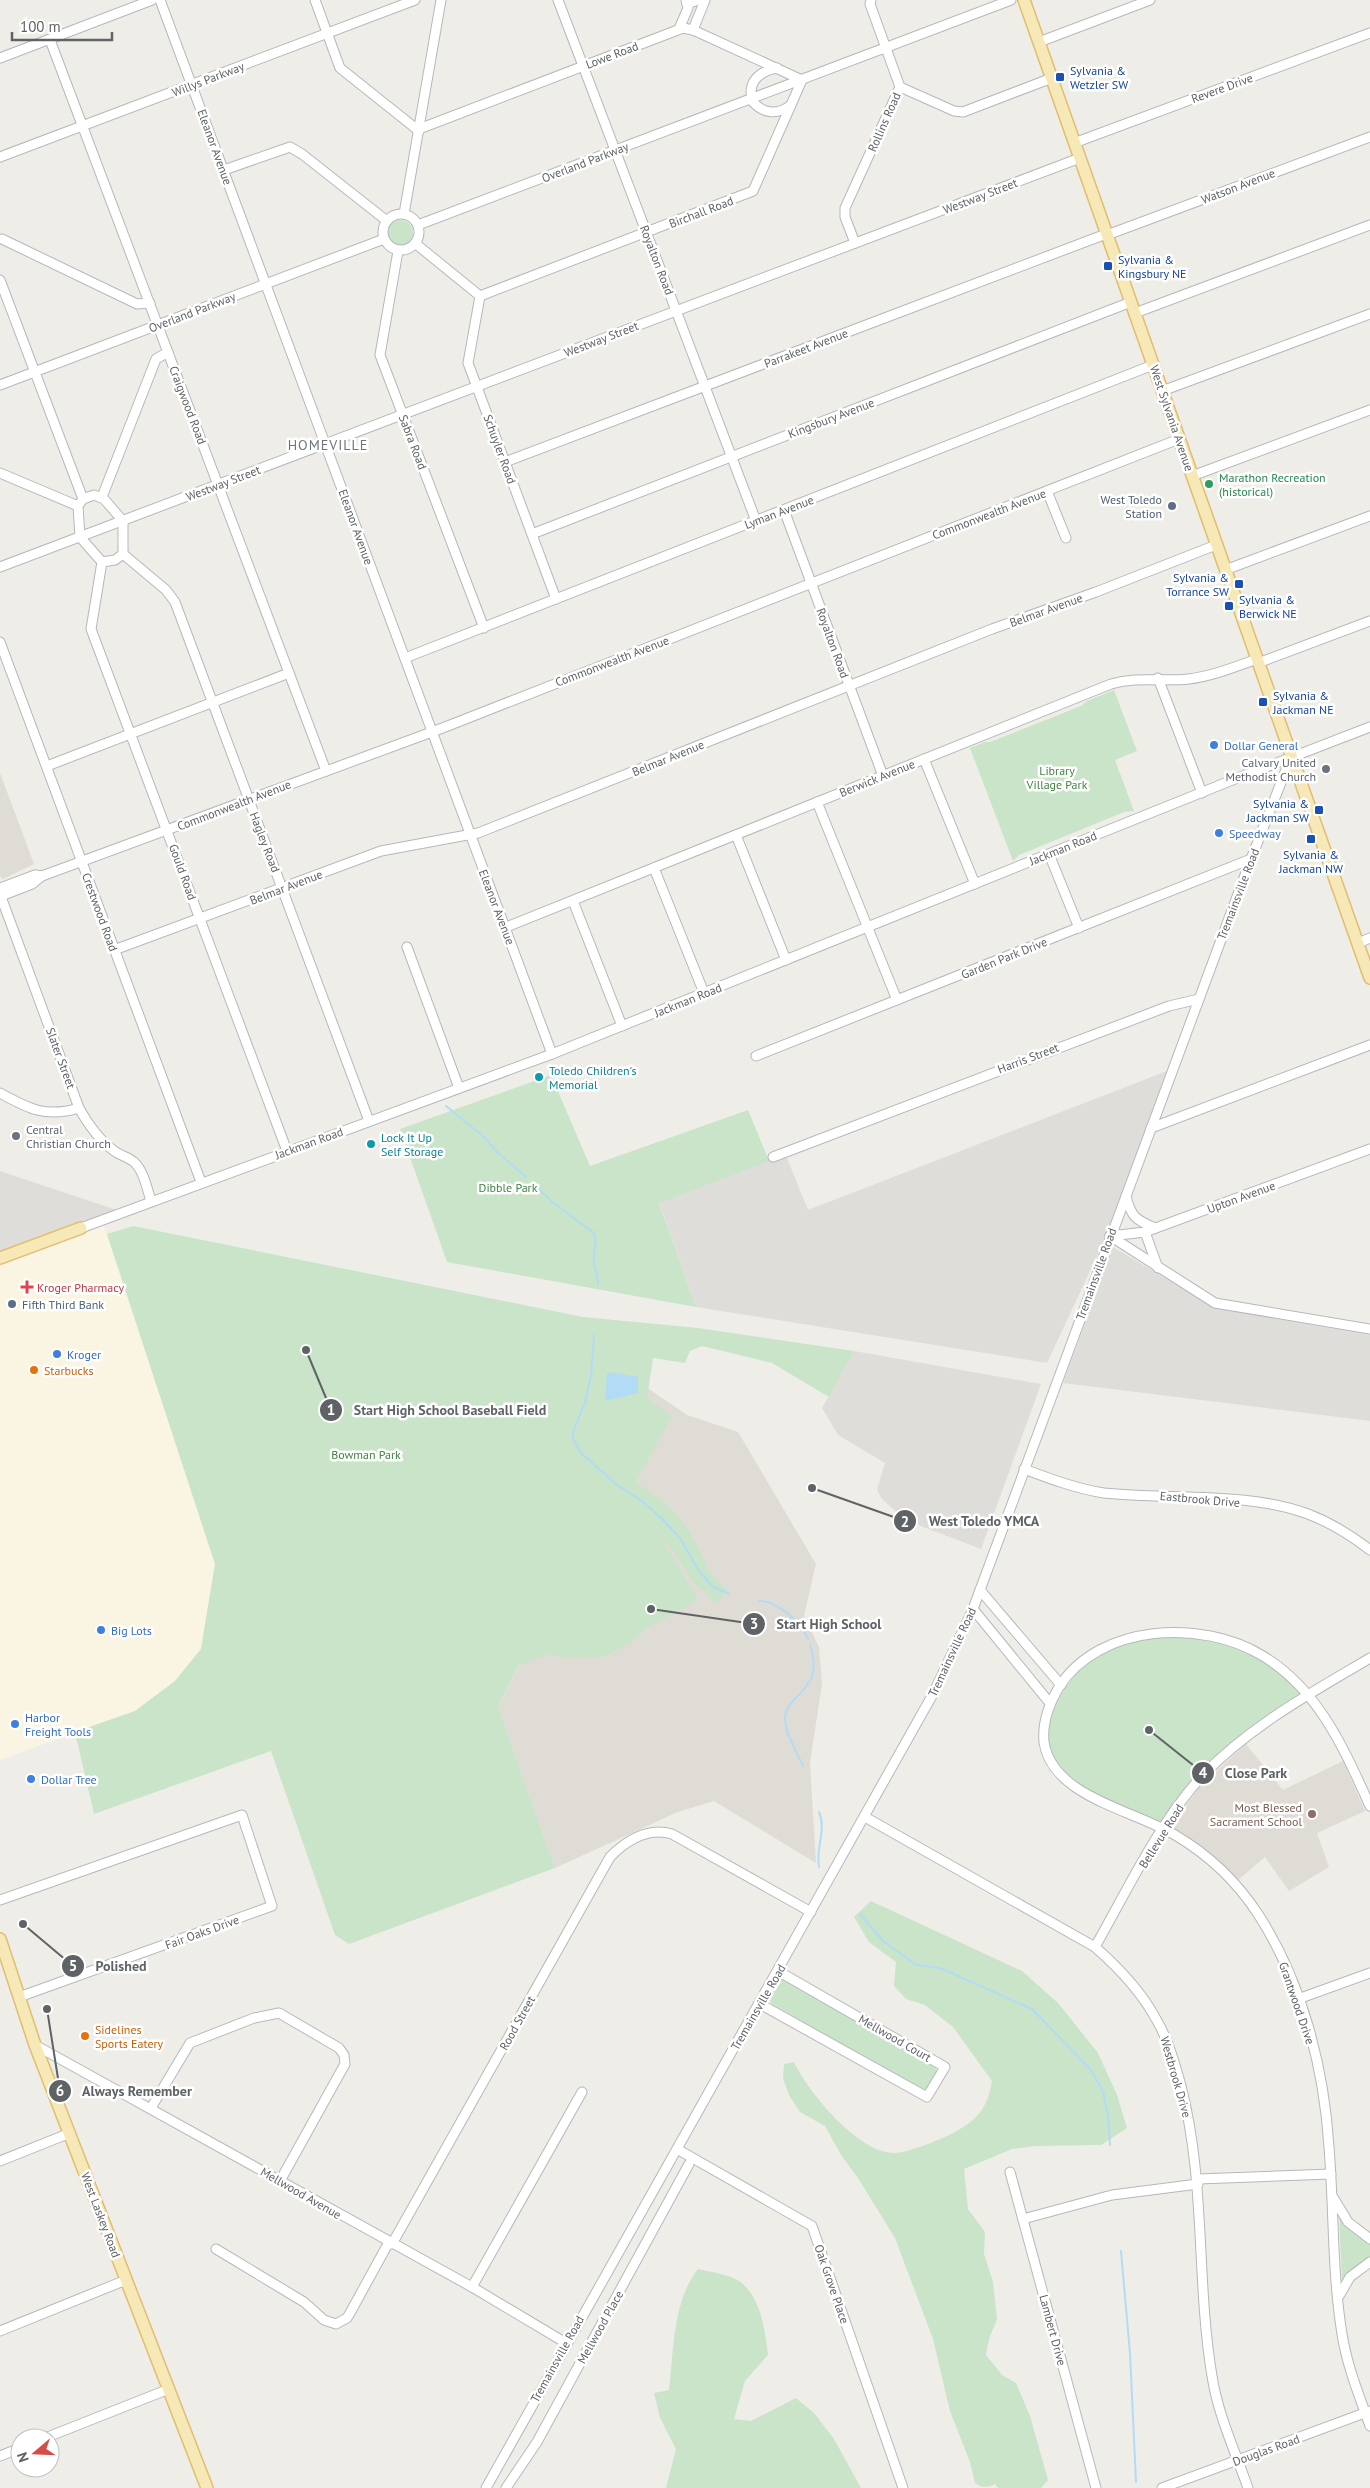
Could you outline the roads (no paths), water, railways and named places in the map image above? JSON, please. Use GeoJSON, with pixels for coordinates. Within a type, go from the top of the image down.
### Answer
{"type":"FeatureCollection","features":[{"type":"Feature","properties":{"kind":"main road","name":"West Sylvania Avenue"},"geometry":{"type":"LineString","coordinates":[[1024,0],[1370,978]]}},
{"type":"Feature","properties":{"kind":"main road","name":"Jackman Road"},"geometry":{"type":"LineString","coordinates":[[0,1258],[81,1228]]}},
{"type":"Feature","properties":{"kind":"main road","name":"West Laskey Road"},"geometry":{"type":"LineString","coordinates":[[0,1939],[35,2045],[207,2488]]}},
{"type":"Feature","properties":{"kind":"street"},"geometry":{"type":"LineString","coordinates":[[0,58],[152,0]]}},
{"type":"Feature","properties":{"kind":"street","name":"Eleanor Avenue"},"geometry":{"type":"LineString","coordinates":[[160,0],[552,1054]]}},
{"type":"Feature","properties":{"kind":"street"},"geometry":{"type":"LineString","coordinates":[[315,0],[340,68],[419,130]]}},
{"type":"Feature","properties":{"kind":"street","name":"Willys Parkway"},"geometry":{"type":"LineString","coordinates":[[0,157],[415,0]]}},
{"type":"Feature","properties":{"kind":"street"},"geometry":{"type":"LineString","coordinates":[[404,214],[441,0]]}},
{"type":"Feature","properties":{"kind":"street","name":"Royalton Road"},"geometry":{"type":"LineString","coordinates":[[558,0],[756,521]]}},
{"type":"Feature","properties":{"kind":"street"},"geometry":{"type":"LineString","coordinates":[[679,29],[687,2],[698,0]]}},
{"type":"Feature","properties":{"kind":"street"},"geometry":{"type":"LineString","coordinates":[[693,30],[705,0]]}},
{"type":"Feature","properties":{"kind":"street","name":"Overland Parkway"},"geometry":{"type":"LineString","coordinates":[[418,225],[1011,0]]}},
{"type":"Feature","properties":{"kind":"street"},"geometry":{"type":"LineString","coordinates":[[1039,42],[1150,0]]}},
{"type":"Feature","properties":{"kind":"street","name":"Rollins Road"},"geometry":{"type":"LineString","coordinates":[[855,243],[845,217],[845,208],[900,87],[867,1]]}},
{"type":"Feature","properties":{"kind":"street","name":"Lowe Road"},"geometry":{"type":"LineString","coordinates":[[419,130],[679,29],[693,30],[802,80]]}},
{"type":"Feature","properties":{"kind":"street","name":"Revere Drive"},"geometry":{"type":"LineString","coordinates":[[1074,143],[1370,33]]}},
{"type":"Feature","properties":{"kind":"street","name":"Craigwood Road"},"geometry":{"type":"LineString","coordinates":[[50,40],[326,771]]}},
{"type":"Feature","properties":{"kind":"street"},"geometry":{"type":"LineString","coordinates":[[777,68],[765,70],[756,77],[750,90],[752,98],[757,106],[771,112],[785,110],[792,105]]}},
{"type":"Feature","properties":{"kind":"street"},"geometry":{"type":"LineString","coordinates":[[900,87],[954,111],[963,112],[1052,78]]}},
{"type":"Feature","properties":{"kind":"street","name":"Birchall Road"},"geometry":{"type":"LineString","coordinates":[[480,296],[753,190],[802,80]]}},
{"type":"Feature","properties":{"kind":"street","name":"Watson Avenue"},"geometry":{"type":"LineString","coordinates":[[1107,234],[1370,136]]}},
{"type":"Feature","properties":{"kind":"street"},"geometry":{"type":"LineString","coordinates":[[224,170],[290,147],[302,154],[387,221]]}},
{"type":"Feature","properties":{"kind":"street","name":"Westway Street"},"geometry":{"type":"LineString","coordinates":[[0,567],[1080,158]]}},
{"type":"Feature","properties":{"kind":"street"},"geometry":{"type":"LineString","coordinates":[[404,214],[410,216],[418,225],[420,235],[416,244],[408,250],[398,250],[387,244],[384,238],[384,227],[387,221],[394,215],[404,214]]}},
{"type":"Feature","properties":{"kind":"street","name":"Kingsbury Avenue"},"geometry":{"type":"LineString","coordinates":[[532,534],[732,457],[1133,308],[1370,225]]}},
{"type":"Feature","properties":{"kind":"street","name":"Parrakeet Avenue"},"geometry":{"type":"LineString","coordinates":[[505,462],[1107,234]]}},
{"type":"Feature","properties":{"kind":"street","name":"Overland Parkway"},"geometry":{"type":"LineString","coordinates":[[0,385],[384,238]]}},
{"type":"Feature","properties":{"kind":"street"},"geometry":{"type":"LineString","coordinates":[[1,240],[137,304],[150,303]]}},
{"type":"Feature","properties":{"kind":"street"},"geometry":{"type":"LineString","coordinates":[[416,244],[480,296]]}},
{"type":"Feature","properties":{"kind":"street","name":"Sabra Road"},"geometry":{"type":"LineString","coordinates":[[398,250],[380,355],[484,628]]}},
{"type":"Feature","properties":{"kind":"street"},"geometry":{"type":"LineString","coordinates":[[0,280],[81,502],[80,537],[102,562],[115,560],[123,554],[123,521],[102,497],[94,495],[81,502],[0,473]]}},
{"type":"Feature","properties":{"kind":"street","name":"Schuyler Road"},"geometry":{"type":"LineString","coordinates":[[480,296],[468,357],[556,599]]}},
{"type":"Feature","properties":{"kind":"street"},"geometry":{"type":"LineString","coordinates":[[1162,391],[1370,314]]}},
{"type":"Feature","properties":{"kind":"street"},"geometry":{"type":"LineString","coordinates":[[102,497],[156,359],[168,352]]}},
{"type":"Feature","properties":{"kind":"street","name":"Lyman Avenue"},"geometry":{"type":"LineString","coordinates":[[405,658],[1153,365]]}},
{"type":"Feature","properties":{"kind":"street"},"geometry":{"type":"LineString","coordinates":[[1192,476],[1370,410]]}},
{"type":"Feature","properties":{"kind":"street","name":"Commonwealth Avenue"},"geometry":{"type":"LineString","coordinates":[[0,893],[32,884],[42,876],[431,731],[1179,439]]}},
{"type":"Feature","properties":{"kind":"street"},"geometry":{"type":"LineString","coordinates":[[1047,491],[1066,538]]}},
{"type":"Feature","properties":{"kind":"street","name":"Royalton Road"},"geometry":{"type":"LineString","coordinates":[[784,510],[883,776]]}},
{"type":"Feature","properties":{"kind":"street"},"geometry":{"type":"LineString","coordinates":[[1225,570],[1370,516]]}},
{"type":"Feature","properties":{"kind":"street","name":"Belmar Avenue"},"geometry":{"type":"LineString","coordinates":[[114,950],[381,851],[470,836],[849,686],[1216,545]]}},
{"type":"Feature","properties":{"kind":"street","name":"Hagley Road"},"geometry":{"type":"LineString","coordinates":[[123,554],[173,598],[214,702],[369,1121]]}},
{"type":"Feature","properties":{"kind":"street","name":"Gould Road"},"geometry":{"type":"LineString","coordinates":[[102,562],[91,629],[287,1151]]}},
{"type":"Feature","properties":{"kind":"street","name":"Berwick Avenue"},"geometry":{"type":"LineString","coordinates":[[504,928],[1111,684],[1133,679],[1200,677],[1257,661],[1370,622]]}},
{"type":"Feature","properties":{"kind":"street","name":"Crestwood Road"},"geometry":{"type":"LineString","coordinates":[[0,642],[201,1182]]}},
{"type":"Feature","properties":{"kind":"street"},"geometry":{"type":"LineString","coordinates":[[46,766],[289,673]]}},
{"type":"Feature","properties":{"kind":"street"},"geometry":{"type":"LineString","coordinates":[[1158,678],[1202,793]]}},
{"type":"Feature","properties":{"kind":"street","name":"Jackman Road"},"geometry":{"type":"LineString","coordinates":[[81,1228],[201,1182],[552,1054],[1291,757],[1369,730]]}},
{"type":"Feature","properties":{"kind":"street","name":"Tremainsville Road"},"geometry":{"type":"LineString","coordinates":[[486,2488],[566,2343],[865,1817],[933,1694],[973,1609],[1110,1236],[1291,757]]}},
{"type":"Feature","properties":{"kind":"street"},"geometry":{"type":"LineString","coordinates":[[924,759],[975,884]]}},
{"type":"Feature","properties":{"kind":"street"},"geometry":{"type":"LineString","coordinates":[[817,802],[897,1000]]}},
{"type":"Feature","properties":{"kind":"street"},"geometry":{"type":"LineString","coordinates":[[736,835],[786,960]]}},
{"type":"Feature","properties":{"kind":"street"},"geometry":{"type":"LineString","coordinates":[[1050,854],[1079,928]]}},
{"type":"Feature","properties":{"kind":"street","name":"Garden Park Drive"},"geometry":{"type":"LineString","coordinates":[[756,1056],[1251,859]]}},
{"type":"Feature","properties":{"kind":"street"},"geometry":{"type":"LineString","coordinates":[[654,868],[704,993]]}},
{"type":"Feature","properties":{"kind":"street","name":"Slater Street"},"geometry":{"type":"LineString","coordinates":[[0,893],[79,1108],[88,1124],[101,1140],[134,1162],[141,1172],[151,1201]]}},
{"type":"Feature","properties":{"kind":"street"},"geometry":{"type":"LineString","coordinates":[[573,901],[622,1026]]}},
{"type":"Feature","properties":{"kind":"street"},"geometry":{"type":"LineString","coordinates":[[1358,943],[1370,938]]}},
{"type":"Feature","properties":{"kind":"street"},"geometry":{"type":"LineString","coordinates":[[407,947],[459,1088]]}},
{"type":"Feature","properties":{"kind":"street","name":"Harris Street"},"geometry":{"type":"LineString","coordinates":[[773,1157],[1169,1006],[1199,999]]}},
{"type":"Feature","properties":{"kind":"street"},"geometry":{"type":"LineString","coordinates":[[1151,1128],[1370,1045]]}},
{"type":"Feature","properties":{"kind":"street"},"geometry":{"type":"LineString","coordinates":[[0,1093],[38,1112],[59,1113],[79,1108]]}},
{"type":"Feature","properties":{"kind":"street","name":"Upton Avenue"},"geometry":{"type":"LineString","coordinates":[[1110,1236],[1146,1232],[1370,1149]]}},
{"type":"Feature","properties":{"kind":"street"},"geometry":{"type":"LineString","coordinates":[[1126,1196],[1129,1208],[1136,1219],[1155,1228]]}},
{"type":"Feature","properties":{"kind":"street"},"geometry":{"type":"LineString","coordinates":[[1146,1232],[1158,1268]]}},
{"type":"Feature","properties":{"kind":"street"},"geometry":{"type":"LineString","coordinates":[[1110,1236],[1215,1303],[1370,1329]]}},
{"type":"Feature","properties":{"kind":"street","name":"Eastbrook Drive"},"geometry":{"type":"LineString","coordinates":[[1024,1469],[1047,1478],[1102,1492],[1196,1496],[1280,1507],[1308,1514],[1370,1550]]}},
{"type":"Feature","properties":{"kind":"street"},"geometry":{"type":"LineString","coordinates":[[980,1590],[1061,1685]]}},
{"type":"Feature","properties":{"kind":"street"},"geometry":{"type":"LineString","coordinates":[[973,1609],[1050,1702]]}},
{"type":"Feature","properties":{"kind":"street","name":"Grantwood Drive"},"geometry":{"type":"LineString","coordinates":[[1370,1806],[1340,1742],[1309,1694],[1275,1664],[1244,1646],[1212,1636],[1177,1632],[1134,1638],[1104,1649],[1075,1668],[1050,1702],[1044,1740],[1047,1754],[1059,1775],[1074,1786],[1100,1800],[1163,1828],[1207,1857],[1248,1899],[1273,1939],[1298,1999],[1310,2037],[1323,2093],[1338,2298],[1346,2357],[1368,2412],[1370,2426]]}},
{"type":"Feature","properties":{"kind":"street","name":"Bellevue Road"},"geometry":{"type":"LineString","coordinates":[[1095,1947],[1163,1828],[1185,1797],[1226,1754],[1254,1730],[1309,1694],[1370,1658]]}},
{"type":"Feature","properties":{"kind":"street","name":"Fair Oaks Drive"},"geometry":{"type":"LineString","coordinates":[[0,1900],[242,1816],[272,1906],[19,1997]]}},
{"type":"Feature","properties":{"kind":"street","name":"Westbrook Drive"},"geometry":{"type":"LineString","coordinates":[[865,1817],[1095,1947],[1126,1976],[1138,1991],[1164,2035],[1184,2100],[1198,2182],[1212,2375],[1230,2439],[1248,2488]]}},
{"type":"Feature","properties":{"kind":"street","name":"Rood Street"},"geometry":{"type":"LineString","coordinates":[[216,2249],[304,2302],[324,2320],[336,2324],[342,2322],[350,2313],[610,1857],[619,1848],[638,1836],[666,1832],[700,1848],[811,1912]]}},
{"type":"Feature","properties":{"kind":"street","name":"Mellwood Court"},"geometry":{"type":"LineString","coordinates":[[760,2004],[927,2097],[945,2067],[778,1972]]}},
{"type":"Feature","properties":{"kind":"street"},"geometry":{"type":"LineString","coordinates":[[1298,1999],[1370,1973]]}},
{"type":"Feature","properties":{"kind":"street"},"geometry":{"type":"LineString","coordinates":[[151,2108],[190,2043],[254,2018],[279,2013],[338,2048],[344,2055],[345,2064],[280,2181]]}},
{"type":"Feature","properties":{"kind":"street","name":"Mellwood Avenue"},"geometry":{"type":"LineString","coordinates":[[35,2045],[472,2287],[566,2343]]}},
{"type":"Feature","properties":{"kind":"street"},"geometry":{"type":"LineString","coordinates":[[472,2287],[582,2092]]}},
{"type":"Feature","properties":{"kind":"street"},"geometry":{"type":"LineString","coordinates":[[0,2161],[70,2133]]}},
{"type":"Feature","properties":{"kind":"street","name":"Oak Grove Place"},"geometry":{"type":"LineString","coordinates":[[677,2149],[812,2226],[903,2488]]}},
{"type":"Feature","properties":{"kind":"street","name":"Mellwood Place"},"geometry":{"type":"LineString","coordinates":[[506,2488],[537,2442],[689,2164]]}},
{"type":"Feature","properties":{"kind":"street","name":"Lambert Drive"},"geometry":{"type":"LineString","coordinates":[[1010,2172],[1096,2488]]}},
{"type":"Feature","properties":{"kind":"street"},"geometry":{"type":"LineString","coordinates":[[1023,2219],[1112,2195],[1198,2182],[1330,2174]]}},
{"type":"Feature","properties":{"kind":"street"},"geometry":{"type":"LineString","coordinates":[[1331,2191],[1338,2209],[1348,2222],[1370,2239]]}},
{"type":"Feature","properties":{"kind":"street"},"geometry":{"type":"LineString","coordinates":[[1338,2298],[1350,2277],[1370,2262]]}},
{"type":"Feature","properties":{"kind":"street"},"geometry":{"type":"LineString","coordinates":[[0,2331],[126,2280]]}},
{"type":"Feature","properties":{"kind":"street"},"geometry":{"type":"LineString","coordinates":[[60,2432],[169,2389]]}},
{"type":"Feature","properties":{"kind":"street","name":"Douglas Road"},"geometry":{"type":"LineString","coordinates":[[1162,2488],[1368,2412]]}},
{"type":"Feature","properties":{"kind":"water"},"geometry":{"type":"Polygon","coordinates":[[[611,1372],[638,1377],[638,1393],[605,1401],[607,1374],[611,1372]]]}},
{"type":"Feature","properties":{"kind":"waterway"},"geometry":{"type":"LineString","coordinates":[[446,1106],[484,1137],[497,1152],[526,1177]]}},
{"type":"Feature","properties":{"kind":"waterway"},"geometry":{"type":"LineString","coordinates":[[533,1183],[551,1201],[594,1233],[596,1240],[594,1261],[598,1285]]}},
{"type":"Feature","properties":{"kind":"waterway"},"geometry":{"type":"LineString","coordinates":[[594,1335],[591,1376],[585,1402],[573,1432],[573,1438],[580,1452],[617,1485],[642,1501],[661,1518],[680,1538],[699,1571],[712,1586],[729,1594]]}},
{"type":"Feature","properties":{"kind":"waterway"},"geometry":{"type":"LineString","coordinates":[[759,1601],[773,1604],[788,1614],[800,1626],[808,1639]]}},
{"type":"Feature","properties":{"kind":"waterway"},"geometry":{"type":"LineString","coordinates":[[803,1766],[789,1737],[785,1718],[787,1710],[809,1682],[813,1672],[814,1660],[810,1645]]}},
{"type":"Feature","properties":{"kind":"waterway"},"geometry":{"type":"LineString","coordinates":[[819,1812],[822,1826],[818,1853],[819,1867]]}},
{"type":"Feature","properties":{"kind":"waterway"},"geometry":{"type":"LineString","coordinates":[[860,1914],[883,1941],[916,1965],[940,1968],[1032,2009],[1090,2069],[1103,2091],[1108,2116],[1110,2145]]}},
{"type":"Feature","properties":{"kind":"waterway"},"geometry":{"type":"LineString","coordinates":[[1121,2251],[1130,2353],[1136,2482]]}},
{"type":"Feature","properties":{"kind":"place","name":"Sylvania & Wetzler SW"},"geometry":{"type":"Point","coordinates":[1060,77]}},
{"type":"Feature","properties":{"kind":"place","name":"Sylvania & Kingsbury NE"},"geometry":{"type":"Point","coordinates":[1108,266]}},
{"type":"Feature","properties":{"kind":"place","name":"Marathon Recreation (historical)"},"geometry":{"type":"Point","coordinates":[1209,484]}},
{"type":"Feature","properties":{"kind":"place","name":"West Toledo Station"},"geometry":{"type":"Point","coordinates":[1172,506]}},
{"type":"Feature","properties":{"kind":"place","name":"Sylvania & Torrance SW"},"geometry":{"type":"Point","coordinates":[1239,584]}},
{"type":"Feature","properties":{"kind":"place","name":"Sylvania & Berwick NE"},"geometry":{"type":"Point","coordinates":[1229,606]}},
{"type":"Feature","properties":{"kind":"place","name":"Sylvania & Jackman NE"},"geometry":{"type":"Point","coordinates":[1263,702]}},
{"type":"Feature","properties":{"kind":"place","name":"Dollar General"},"geometry":{"type":"Point","coordinates":[1214,745]}},
{"type":"Feature","properties":{"kind":"place","name":"Calvary United Methodist Church"},"geometry":{"type":"Point","coordinates":[1326,769]}},
{"type":"Feature","properties":{"kind":"place","name":"Sylvania & Jackman SW"},"geometry":{"type":"Point","coordinates":[1319,810]}},
{"type":"Feature","properties":{"kind":"place","name":"Speedway"},"geometry":{"type":"Point","coordinates":[1219,833]}},
{"type":"Feature","properties":{"kind":"place","name":"Sylvania & Jackman NW"},"geometry":{"type":"Point","coordinates":[1311,839]}},
{"type":"Feature","properties":{"kind":"place","name":"Toledo Children's Memorial"},"geometry":{"type":"Point","coordinates":[539,1077]}},
{"type":"Feature","properties":{"kind":"place","name":"Central Christian Church"},"geometry":{"type":"Point","coordinates":[16,1136]}},
{"type":"Feature","properties":{"kind":"place","name":"Lock It Up Self Storage"},"geometry":{"type":"Point","coordinates":[371,1144]}},
{"type":"Feature","properties":{"kind":"place","name":"Kroger Pharmacy"},"geometry":{"type":"Point","coordinates":[27,1287]}},
{"type":"Feature","properties":{"kind":"place","name":"Fifth Third Bank"},"geometry":{"type":"Point","coordinates":[12,1304]}},
{"type":"Feature","properties":{"kind":"place","name":"Start High School Baseball Field"},"geometry":{"type":"Point","coordinates":[306,1350]}},
{"type":"Feature","properties":{"kind":"place","name":"Kroger"},"geometry":{"type":"Point","coordinates":[57,1354]}},
{"type":"Feature","properties":{"kind":"place","name":"Starbucks"},"geometry":{"type":"Point","coordinates":[34,1370]}},
{"type":"Feature","properties":{"kind":"place","name":"West Toledo YMCA"},"geometry":{"type":"Point","coordinates":[812,1488]}},
{"type":"Feature","properties":{"kind":"place","name":"Start High School"},"geometry":{"type":"Point","coordinates":[651,1609]}},
{"type":"Feature","properties":{"kind":"place","name":"Big Lots"},"geometry":{"type":"Point","coordinates":[101,1630]}},
{"type":"Feature","properties":{"kind":"place","name":"Harbor Freight Tools"},"geometry":{"type":"Point","coordinates":[15,1724]}},
{"type":"Feature","properties":{"kind":"place","name":"Close Park"},"geometry":{"type":"Point","coordinates":[1149,1730]}},
{"type":"Feature","properties":{"kind":"place","name":"Dollar Tree"},"geometry":{"type":"Point","coordinates":[31,1779]}},
{"type":"Feature","properties":{"kind":"place","name":"Most Blessed Sacrament School"},"geometry":{"type":"Point","coordinates":[1312,1814]}},
{"type":"Feature","properties":{"kind":"place","name":"Polished"},"geometry":{"type":"Point","coordinates":[23,1924]}},
{"type":"Feature","properties":{"kind":"place","name":"Always Remember"},"geometry":{"type":"Point","coordinates":[47,2009]}},
{"type":"Feature","properties":{"kind":"place","name":"Sidelines Sports Eatery"},"geometry":{"type":"Point","coordinates":[85,2036]}},
{"type":"Feature","properties":{"kind":"district","name":"HOMEVILLE"},"geometry":{"type":"Point","coordinates":[328,445]}},
{"type":"Feature","properties":{"kind":"park label","name":"Library Village Park"},"geometry":{"type":"Point","coordinates":[1057,777]}},
{"type":"Feature","properties":{"kind":"park label","name":"Dibble Park"},"geometry":{"type":"Point","coordinates":[508,1187]}},
{"type":"Feature","properties":{"kind":"park label","name":"Bowman Park"},"geometry":{"type":"Point","coordinates":[366,1454]}}]}
